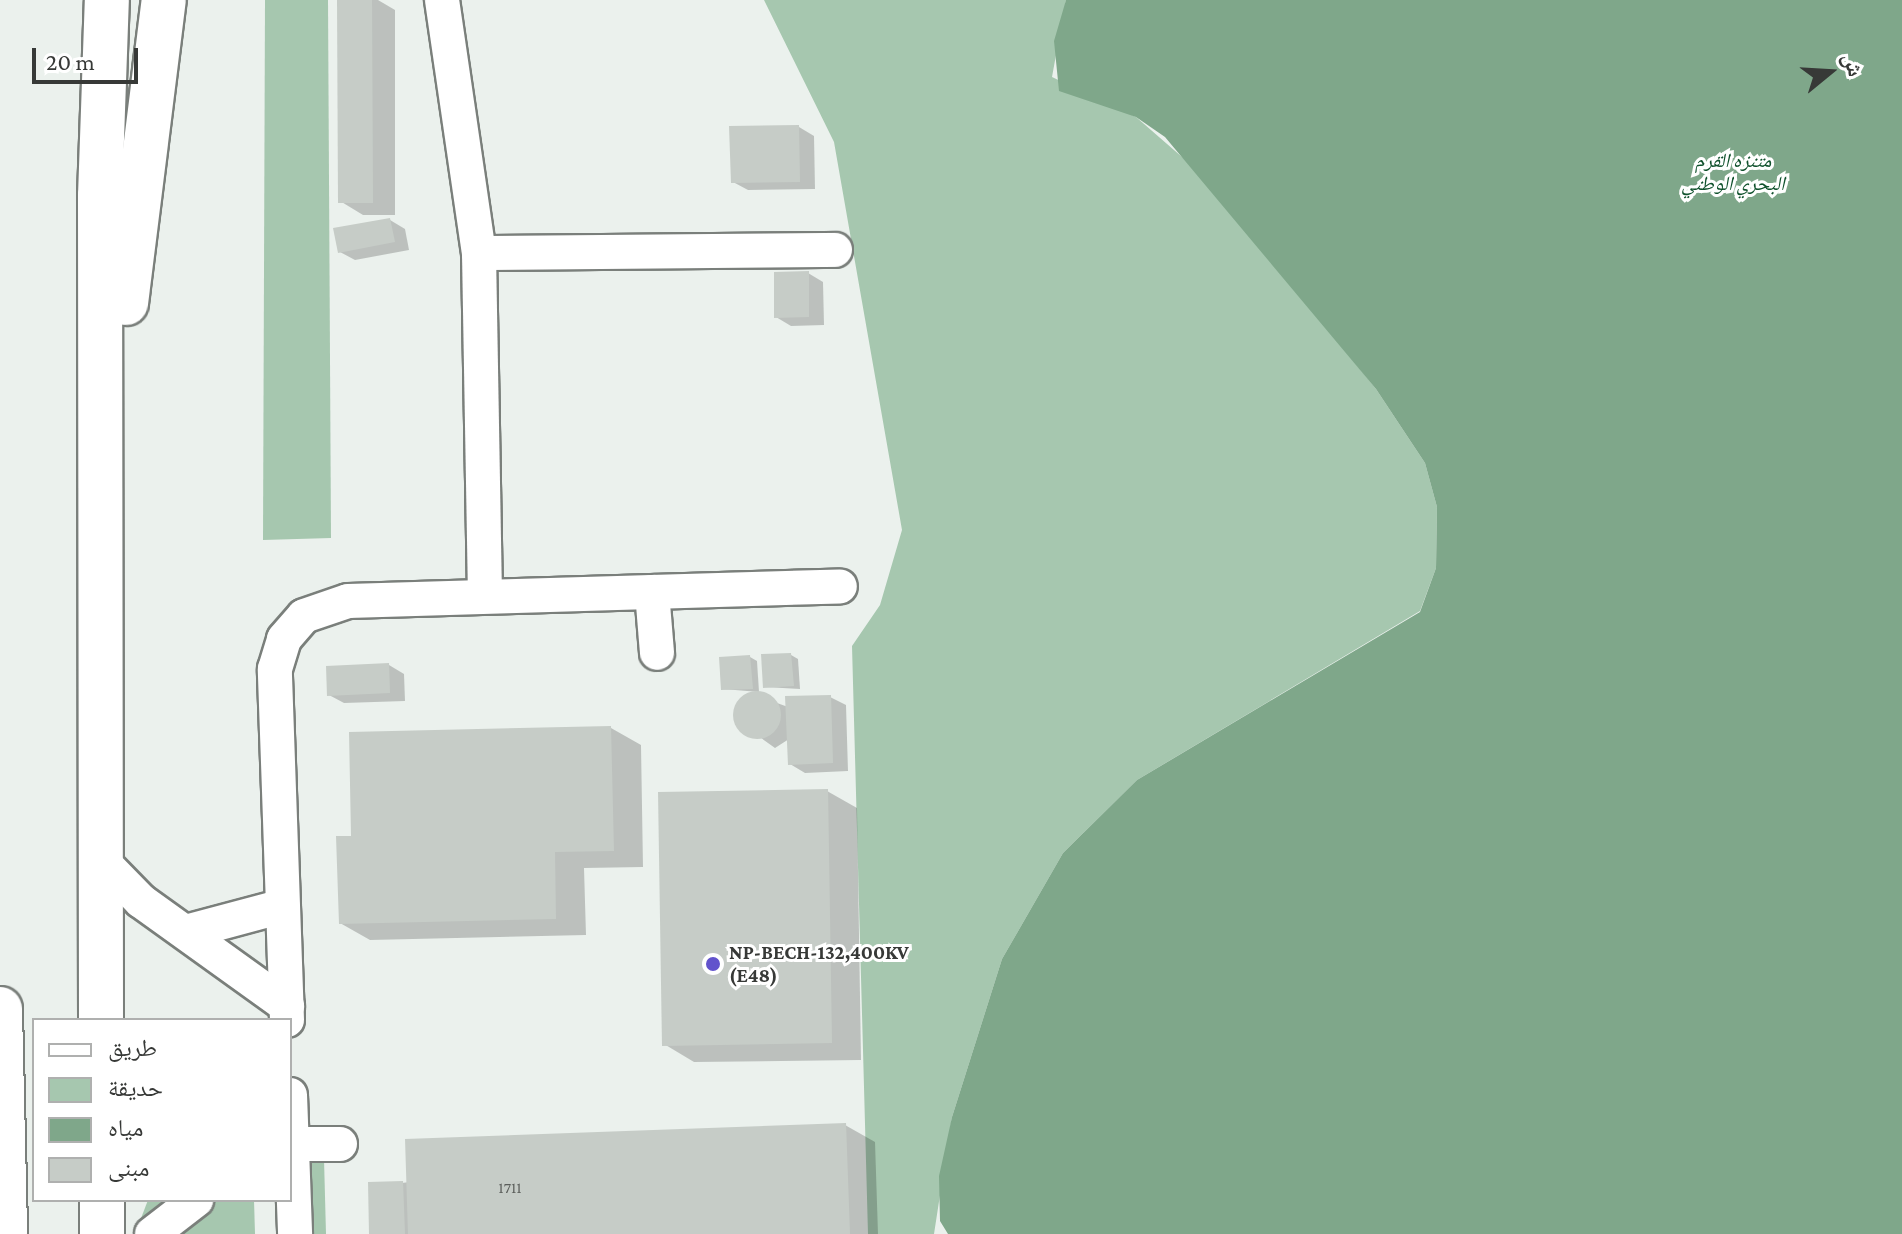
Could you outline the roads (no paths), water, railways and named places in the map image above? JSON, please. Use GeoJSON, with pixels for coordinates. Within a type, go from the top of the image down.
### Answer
{"type":"FeatureCollection","features":[{"type":"Feature","properties":{"kind":"main road"},"geometry":{"type":"LineString","coordinates":[[101,1018],[101,515],[107,0]]}},
{"type":"Feature","properties":{"kind":"main road"},"geometry":{"type":"LineString","coordinates":[[103,248],[128,0]]}},
{"type":"Feature","properties":{"kind":"main road"},"geometry":{"type":"LineString","coordinates":[[101,515],[164,0]]}},
{"type":"Feature","properties":{"kind":"main road"},"geometry":{"type":"LineString","coordinates":[[0,1009],[5,1234]]}},
{"type":"Feature","properties":{"kind":"main road"},"geometry":{"type":"LineString","coordinates":[[102,1202],[102,1234]]}},
{"type":"Feature","properties":{"kind":"lane"},"geometry":{"type":"LineString","coordinates":[[442,0],[479,253],[485,596]]}},
{"type":"Feature","properties":{"kind":"lane"},"geometry":{"type":"LineString","coordinates":[[479,253],[835,250]]}},
{"type":"Feature","properties":{"kind":"lane"},"geometry":{"type":"LineString","coordinates":[[287,1013],[275,669],[284,639],[304,616],[333,603],[840,586]]}},
{"type":"Feature","properties":{"kind":"lane"},"geometry":{"type":"LineString","coordinates":[[652,592],[657,653]]}},
{"type":"Feature","properties":{"kind":"lane"},"geometry":{"type":"LineString","coordinates":[[101,860],[141,901],[186,932],[287,1013]]}},
{"type":"Feature","properties":{"kind":"lane"},"geometry":{"type":"LineString","coordinates":[[186,932],[283,906]]}},
{"type":"Feature","properties":{"kind":"lane"},"geometry":{"type":"LineString","coordinates":[[292,1157],[340,1144]]}},
{"type":"Feature","properties":{"kind":"lane"},"geometry":{"type":"LineString","coordinates":[[292,1176],[295,1234]]}},
{"type":"Feature","properties":{"kind":"lane"},"geometry":{"type":"LineString","coordinates":[[152,1234],[193,1202]]}},
{"type":"Feature","properties":{"kind":"water"},"geometry":{"type":"Polygon","coordinates":[[[1066,0],[1902,0],[1902,1234],[948,1234],[940,1221],[939,1176],[952,1117],[1002,959],[1063,853],[1137,780],[1420,612],[1436,568],[1437,507],[1425,463],[1376,389],[1165,137],[1136,117],[1059,91],[1054,41],[1066,0]]]}},
{"type":"Feature","properties":{"kind":"place","name":"NP-BECH-132,400KV (E48)"},"geometry":{"type":"Point","coordinates":[713,964]}},
{"type":"Feature","properties":{"kind":"park label","name":"متنزه القرم البحري الوطني"},"geometry":{"type":"Point","coordinates":[1733,172]}}]}
